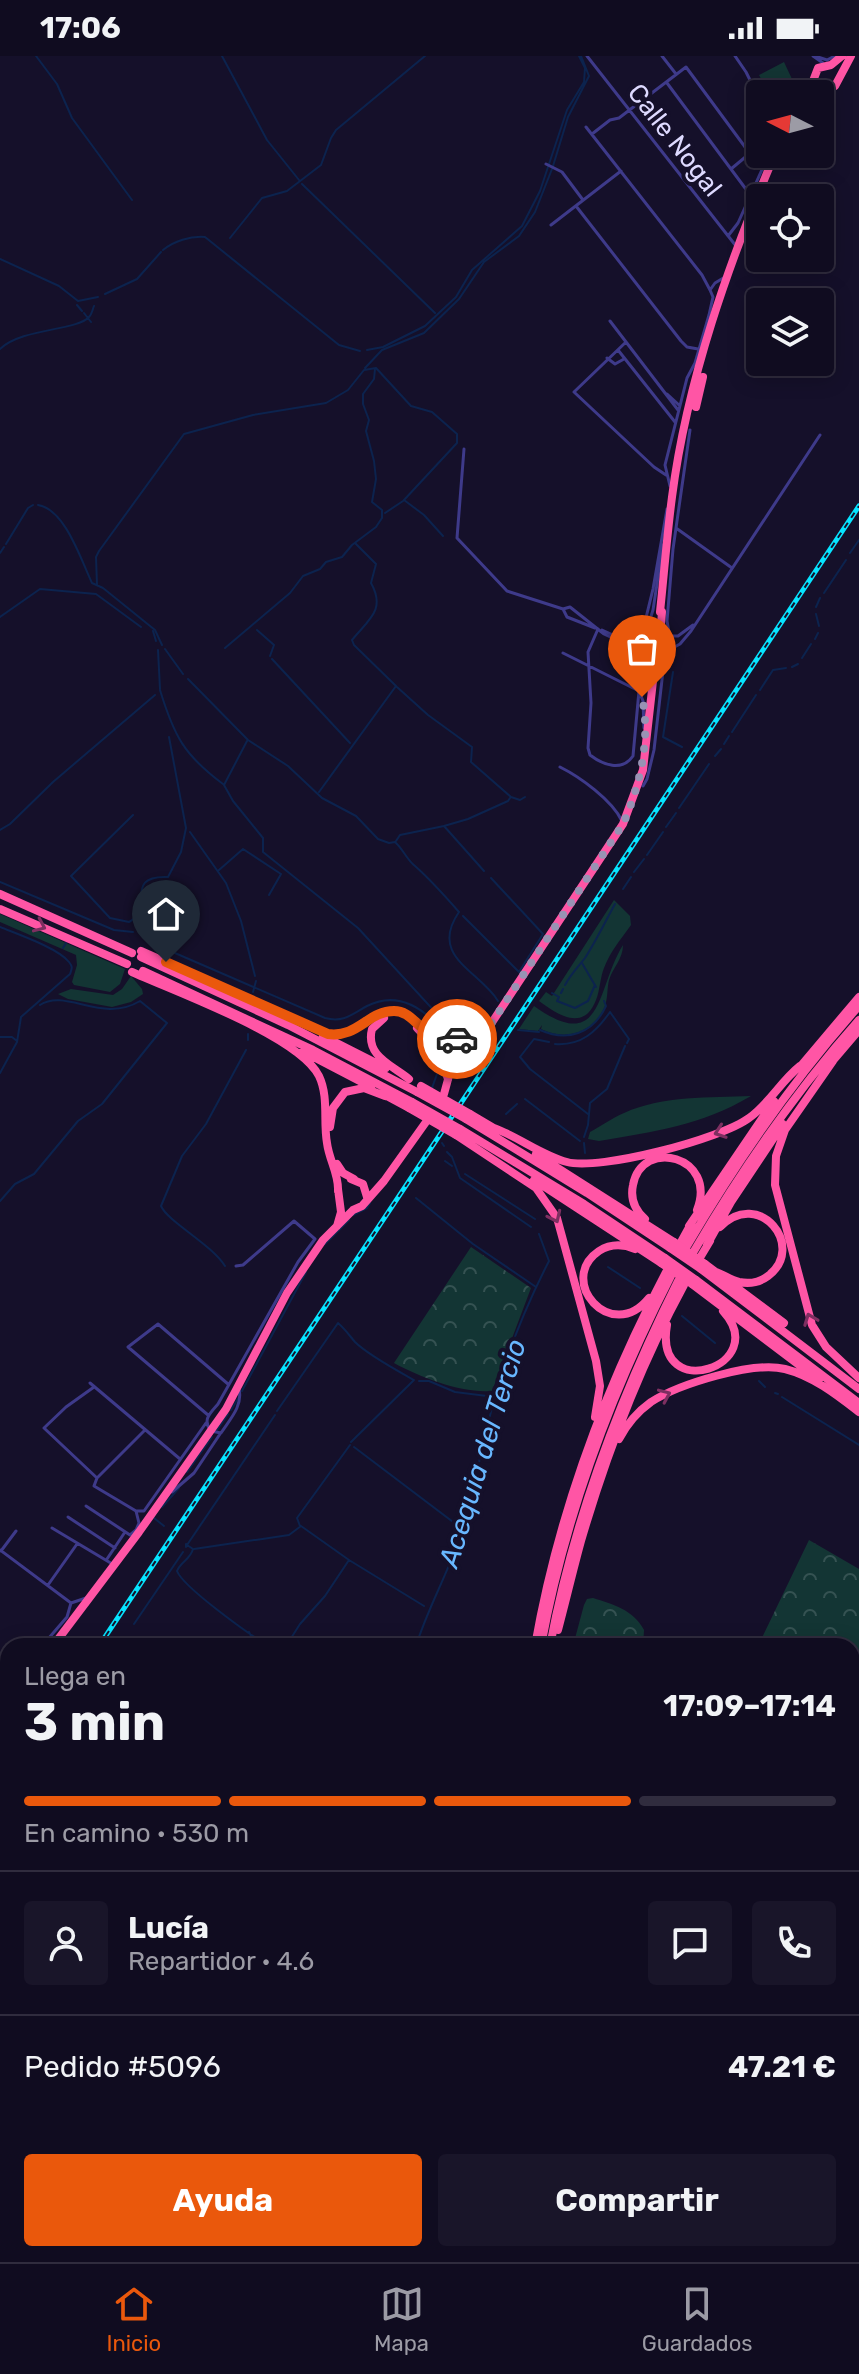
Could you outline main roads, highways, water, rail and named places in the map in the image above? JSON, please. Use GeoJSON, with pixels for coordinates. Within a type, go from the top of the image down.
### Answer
{"type":"FeatureCollection","features":[{"type":"Feature","properties":{"kind":"highway"},"geometry":{"type":"LineString","coordinates":[[814,80],[815,74],[840,60]]}},
{"type":"Feature","properties":{"kind":"highway"},"geometry":{"type":"LineString","coordinates":[[834,86],[839,77],[840,60]]}},
{"type":"Feature","properties":{"kind":"highway"},"geometry":{"type":"LineString","coordinates":[[439,1063],[456,1057],[485,1033],[635,809],[647,752],[672,498],[678,466],[694,390],[714,320],[770,168]]}},
{"type":"Feature","properties":{"kind":"highway"},"geometry":{"type":"LineString","coordinates":[[661,612],[678,486],[690,430],[719,320],[746,244]]}},
{"type":"Feature","properties":{"kind":"highway"},"geometry":{"type":"LineString","coordinates":[[606,851],[640,787]]}},
{"type":"Feature","properties":{"kind":"highway"},"geometry":{"type":"LineString","coordinates":[[0,894],[328,1034],[342,1035],[378,1015],[396,1011],[408,1015],[425,1030],[476,1041]]}},
{"type":"Feature","properties":{"kind":"highway"},"geometry":{"type":"LineString","coordinates":[[0,909],[130,968],[385,1096]]}},
{"type":"Feature","properties":{"kind":"highway"},"geometry":{"type":"LineString","coordinates":[[136,952],[419,1089],[468,1117],[587,1193],[859,1389]]}},
{"type":"Feature","properties":{"kind":"highway"},"geometry":{"type":"LineString","coordinates":[[130,968],[313,1050],[584,1204],[683,1264],[859,1403]]}},
{"type":"Feature","properties":{"kind":"highway"},"geometry":{"type":"LineString","coordinates":[[468,1117],[568,1162],[591,1165],[619,1161],[737,1125],[757,1112],[859,997]]}},
{"type":"Feature","properties":{"kind":"highway"},"geometry":{"type":"LineString","coordinates":[[543,1638],[562,1553],[599,1437],[637,1344],[763,1126],[859,1006]]}},
{"type":"Feature","properties":{"kind":"highway"},"geometry":{"type":"LineString","coordinates":[[419,1089],[375,1053],[370,1036],[375,1024],[384,1017],[400,1017],[422,1033],[430,1046],[431,1056],[447,1074],[449,1084]]}},
{"type":"Feature","properties":{"kind":"highway"},"geometry":{"type":"LineString","coordinates":[[554,1638],[566,1575],[594,1477],[638,1364],[683,1264],[779,1119],[859,1020]]}},
{"type":"Feature","properties":{"kind":"highway"},"geometry":{"type":"LineString","coordinates":[[305,1025],[409,1079]]}},
{"type":"Feature","properties":{"kind":"highway"},"geometry":{"type":"LineString","coordinates":[[707,1245],[777,1131],[859,1030]]}},
{"type":"Feature","properties":{"kind":"highway"},"geometry":{"type":"LineString","coordinates":[[430,1046],[440,1035]]}},
{"type":"Feature","properties":{"kind":"highway"},"geometry":{"type":"LineString","coordinates":[[444,1094],[458,1046],[454,1038]]}},
{"type":"Feature","properties":{"kind":"highway"},"geometry":{"type":"LineString","coordinates":[[282,1043],[306,1059],[321,1080],[327,1145],[337,1175],[341,1205],[336,1226]]}},
{"type":"Feature","properties":{"kind":"highway"},"geometry":{"type":"LineString","coordinates":[[833,1061],[792,1118],[779,1142],[774,1169],[775,1185],[812,1325],[826,1347],[859,1379]]}},
{"type":"Feature","properties":{"kind":"highway"},"geometry":{"type":"LineString","coordinates":[[689,1226],[736,1154],[800,1066]]}},
{"type":"Feature","properties":{"kind":"highway"},"geometry":{"type":"LineString","coordinates":[[386,1177],[363,1184],[343,1173],[333,1153],[330,1123],[333,1108],[339,1097],[352,1089],[364,1088],[410,1105]]}},
{"type":"Feature","properties":{"kind":"highway"},"geometry":{"type":"LineString","coordinates":[[59,1638],[93,1594],[110,1562],[216,1432],[234,1385],[319,1240],[353,1210],[362,1206],[426,1122]]}},
{"type":"Feature","properties":{"kind":"highway"},"geometry":{"type":"LineString","coordinates":[[494,1128],[657,1230]]}},
{"type":"Feature","properties":{"kind":"highway"},"geometry":{"type":"LineString","coordinates":[[458,1132],[536,1188],[551,1206],[563,1236],[599,1374],[597,1410],[582,1464]]}},
{"type":"Feature","properties":{"kind":"highway"},"geometry":{"type":"LineString","coordinates":[[478,1148],[651,1256]]}},
{"type":"Feature","properties":{"kind":"highway"},"geometry":{"type":"LineString","coordinates":[[689,1226],[683,1264],[665,1337],[668,1352],[683,1367],[697,1372],[710,1370],[728,1358],[735,1337],[728,1316],[709,1296],[683,1264],[657,1230],[636,1209],[632,1187],[643,1167],[663,1157],[683,1161],[699,1179],[700,1203],[689,1226]]}},
{"type":"Feature","properties":{"kind":"highway"},"geometry":{"type":"LineString","coordinates":[[338,1191],[342,1183],[354,1179]]}},
{"type":"Feature","properties":{"kind":"highway"},"geometry":{"type":"LineString","coordinates":[[363,1184],[367,1197]]}},
{"type":"Feature","properties":{"kind":"highway"},"geometry":{"type":"LineString","coordinates":[[341,1205],[353,1210]]}},
{"type":"Feature","properties":{"kind":"highway"},"geometry":{"type":"LineString","coordinates":[[683,1264],[659,1285],[643,1305],[623,1314],[603,1311],[592,1303],[585,1291],[586,1267],[601,1250],[621,1245],[651,1256],[683,1264],[716,1272],[739,1282],[761,1280],[779,1263],[781,1237],[765,1218],[744,1213],[724,1222],[707,1245],[683,1264]]}},
{"type":"Feature","properties":{"kind":"highway"},"geometry":{"type":"LineString","coordinates":[[716,1272],[859,1379]]}},
{"type":"Feature","properties":{"kind":"highway"},"geometry":{"type":"LineString","coordinates":[[537,1638],[566,1511],[582,1464],[619,1369],[659,1285]]}},
{"type":"Feature","properties":{"kind":"highway"},"geometry":{"type":"LineString","coordinates":[[709,1296],[844,1401]]}},
{"type":"Feature","properties":{"kind":"highway"},"geometry":{"type":"LineString","coordinates":[[554,1638],[601,1476],[623,1416],[672,1306]]}},
{"type":"Feature","properties":{"kind":"highway"},"geometry":{"type":"LineString","coordinates":[[601,1476],[626,1426],[642,1409],[672,1392],[734,1372],[758,1367],[790,1370],[814,1381],[859,1412]]}},
{"type":"Feature","properties":{"kind":"waterway"},"geometry":{"type":"LineString","coordinates":[[36,56],[57,84],[72,118],[132,200]]}},
{"type":"Feature","properties":{"kind":"waterway"},"geometry":{"type":"LineString","coordinates":[[222,56],[267,140],[299,180]]}},
{"type":"Feature","properties":{"kind":"waterway"},"geometry":{"type":"LineString","coordinates":[[230,238],[262,198],[287,191],[321,165],[336,130],[425,56]]}},
{"type":"Feature","properties":{"kind":"waterway"},"geometry":{"type":"LineString","coordinates":[[367,350],[383,347],[425,326],[456,297],[472,270],[522,226],[540,191],[567,110],[584,82],[585,68],[579,56]]}},
{"type":"Feature","properties":{"kind":"waterway"},"geometry":{"type":"LineString","coordinates":[[553,166],[568,117],[589,76],[581,56]]}},
{"type":"Feature","properties":{"kind":"waterway"},"geometry":{"type":"LineString","coordinates":[[365,368],[382,350],[424,333],[459,299],[484,262],[519,236],[535,212],[552,169]]}},
{"type":"Feature","properties":{"kind":"waterway"},"geometry":{"type":"LineString","coordinates":[[302,184],[435,313]]}},
{"type":"Feature","properties":{"kind":"waterway"},"geometry":{"type":"LineString","coordinates":[[163,250],[182,240],[205,237],[339,345],[360,351]]}},
{"type":"Feature","properties":{"kind":"waterway"},"geometry":{"type":"LineString","coordinates":[[105,294],[137,279],[161,252]]}},
{"type":"Feature","properties":{"kind":"waterway"},"geometry":{"type":"LineString","coordinates":[[0,259],[59,286],[78,301],[98,297]]}},
{"type":"Feature","properties":{"kind":"waterway"},"geometry":{"type":"LineString","coordinates":[[77,305],[82,311]]}},
{"type":"Feature","properties":{"kind":"waterway"},"geometry":{"type":"LineString","coordinates":[[0,349],[21,337],[82,322],[90,316],[94,306]]}},
{"type":"Feature","properties":{"kind":"waterway"},"geometry":{"type":"LineString","coordinates":[[84,313],[91,322]]}},
{"type":"Feature","properties":{"kind":"waterway"},"geometry":{"type":"LineString","coordinates":[[97,585],[96,557],[99,551],[184,434],[253,415],[326,403],[348,390],[364,370],[376,368],[411,406],[432,412],[457,434],[457,443],[404,500],[424,515],[443,536]]}},
{"type":"Feature","properties":{"kind":"waterway"},"geometry":{"type":"LineString","coordinates":[[225,648],[290,593],[303,576],[320,569],[326,562],[342,557],[382,518],[382,510],[372,502],[376,479],[366,431],[369,420],[363,404],[363,394],[374,379],[375,369]]}},
{"type":"Feature","properties":{"kind":"waterway"},"geometry":{"type":"LineString","coordinates":[[385,513],[403,501]]}},
{"type":"Feature","properties":{"kind":"waterway"},"geometry":{"type":"LineString","coordinates":[[6,544],[28,508],[33,505]]}},
{"type":"Feature","properties":{"kind":"waterway"},"geometry":{"type":"LineString","coordinates":[[38,505],[48,509],[64,525],[92,583],[103,588],[155,630],[162,645]]}},
{"type":"Feature","properties":{"kind":"waterway"},"geometry":{"type":"LineString","coordinates":[[850,553],[859,540]]}},
{"type":"Feature","properties":{"kind":"waterway"},"geometry":{"type":"LineString","coordinates":[[319,792],[396,686],[352,640],[374,614],[377,600],[371,583],[376,564],[355,543]]}},
{"type":"Feature","properties":{"kind":"waterway"},"geometry":{"type":"LineString","coordinates":[[0,553],[4,547]]}},
{"type":"Feature","properties":{"kind":"waterway"},"geometry":{"type":"LineString","coordinates":[[824,593],[846,560]]}},
{"type":"Feature","properties":{"kind":"waterway"},"geometry":{"type":"LineString","coordinates":[[0,617],[40,589],[96,594],[141,627]]}},
{"type":"Feature","properties":{"kind":"waterway"},"geometry":{"type":"LineString","coordinates":[[816,607],[820,598]]}},
{"type":"Feature","properties":{"kind":"waterway"},"geometry":{"type":"LineString","coordinates":[[816,614],[819,626]]}},
{"type":"Feature","properties":{"kind":"waterway"},"geometry":{"type":"LineString","coordinates":[[257,630],[274,645],[270,656]]}},
{"type":"Feature","properties":{"kind":"waterway"},"geometry":{"type":"LineString","coordinates":[[153,631],[156,641]]}},
{"type":"Feature","properties":{"kind":"waterway"},"geometry":{"type":"LineString","coordinates":[[815,639],[818,633]]}},
{"type":"Feature","properties":{"kind":"waterway"},"geometry":{"type":"LineString","coordinates":[[802,658],[811,644]]}},
{"type":"Feature","properties":{"kind":"waterway"},"geometry":{"type":"LineString","coordinates":[[165,649],[183,674]]}},
{"type":"Feature","properties":{"kind":"waterway"},"geometry":{"type":"LineString","coordinates":[[158,650],[160,689]]}},
{"type":"Feature","properties":{"kind":"waterway"},"geometry":{"type":"LineString","coordinates":[[272,659],[350,743]]}},
{"type":"Feature","properties":{"kind":"waterway"},"geometry":{"type":"LineString","coordinates":[[792,667],[798,664]]}},
{"type":"Feature","properties":{"kind":"waterway"},"geometry":{"type":"LineString","coordinates":[[760,690],[773,670],[786,668]]}},
{"type":"Feature","properties":{"kind":"waterway"},"geometry":{"type":"LineString","coordinates":[[673,672],[663,737],[682,747]]}},
{"type":"Feature","properties":{"kind":"waterway"},"geometry":{"type":"LineString","coordinates":[[188,679],[248,740],[288,766],[322,798],[356,816],[378,839],[398,845],[412,864],[459,912],[449,941],[453,952],[498,1001]]}},
{"type":"Feature","properties":{"kind":"waterway"},"geometry":{"type":"LineString","coordinates":[[397,687],[428,715],[472,747],[471,762],[511,797],[520,800],[525,797]]}},
{"type":"Feature","properties":{"kind":"waterway"},"geometry":{"type":"LineString","coordinates":[[160,690],[182,743],[199,764],[223,784]]}},
{"type":"Feature","properties":{"kind":"waterway"},"geometry":{"type":"LineString","coordinates":[[0,830],[155,695]]}},
{"type":"Feature","properties":{"kind":"waterway"},"geometry":{"type":"LineString","coordinates":[[732,732],[756,695]]}},
{"type":"Feature","properties":{"kind":"waterway"},"geometry":{"type":"LineString","coordinates":[[724,744],[729,736]]}},
{"type":"Feature","properties":{"kind":"waterway"},"geometry":{"type":"LineString","coordinates":[[133,815],[71,876],[110,918],[129,922],[139,909],[142,887],[146,881],[168,877],[181,852],[186,828],[169,737]]}},
{"type":"Feature","properties":{"kind":"waterway"},"geometry":{"type":"LineString","coordinates":[[247,741],[224,785],[263,838],[263,852],[358,928],[449,1027]]}},
{"type":"Feature","properties":{"kind":"waterway"},"geometry":{"type":"LineString","coordinates":[[715,756],[721,749]]}},
{"type":"Feature","properties":{"kind":"waterway"},"geometry":{"type":"LineString","coordinates":[[679,808],[709,764]]}},
{"type":"Feature","properties":{"kind":"waterway"},"geometry":{"type":"LineString","coordinates":[[444,826],[468,819],[510,798]]}},
{"type":"Feature","properties":{"kind":"waterway"},"geometry":{"type":"LineString","coordinates":[[666,827],[676,813]]}},
{"type":"Feature","properties":{"kind":"waterway"},"geometry":{"type":"LineString","coordinates":[[396,841],[400,835],[444,826],[484,871]]}},
{"type":"Feature","properties":{"kind":"waterway"},"geometry":{"type":"LineString","coordinates":[[190,832],[226,883],[241,921],[255,976]]}},
{"type":"Feature","properties":{"kind":"waterway"},"geometry":{"type":"LineString","coordinates":[[647,855],[663,832]]}},
{"type":"Feature","properties":{"kind":"waterway"},"geometry":{"type":"LineString","coordinates":[[219,870],[243,849],[281,874],[269,895]]}},
{"type":"Feature","properties":{"kind":"waterway"},"geometry":{"type":"LineString","coordinates":[[634,872],[644,859]]}},
{"type":"Feature","properties":{"kind":"waterway"},"geometry":{"type":"LineString","coordinates":[[623,889],[631,877]]}},
{"type":"Feature","properties":{"kind":"waterway"},"geometry":{"type":"LineString","coordinates":[[463,916],[519,972],[543,934],[491,878]]}},
{"type":"Feature","properties":{"kind":"waterway"},"geometry":{"type":"LineString","coordinates":[[0,882],[114,930],[133,932]]}},
{"type":"Feature","properties":{"kind":"waterway"},"geometry":{"type":"LineString","coordinates":[[565,985],[589,952],[615,904]]}},
{"type":"Feature","properties":{"kind":"waterway"},"geometry":{"type":"LineString","coordinates":[[0,927],[56,952],[72,968],[70,974],[21,1017],[17,1042],[0,1073]]}},
{"type":"Feature","properties":{"kind":"waterway"},"geometry":{"type":"LineString","coordinates":[[156,940],[168,950],[325,1018],[343,1019],[367,1006],[389,1000],[417,1008],[441,1029]]}},
{"type":"Feature","properties":{"kind":"waterway"},"geometry":{"type":"LineString","coordinates":[[63,948],[66,943]]}},
{"type":"Feature","properties":{"kind":"waterway"},"geometry":{"type":"LineString","coordinates":[[582,963],[596,987]]}},
{"type":"Feature","properties":{"kind":"waterway"},"geometry":{"type":"LineString","coordinates":[[253,992],[256,981]]}},
{"type":"Feature","properties":{"kind":"waterway"},"geometry":{"type":"LineString","coordinates":[[552,993],[559,997],[557,1001],[575,1008],[588,1001],[595,985]]}},
{"type":"Feature","properties":{"kind":"waterway"},"geometry":{"type":"LineString","coordinates":[[561,993],[563,989]]}},
{"type":"Feature","properties":{"kind":"waterway"},"geometry":{"type":"LineString","coordinates":[[0,1201],[15,1184],[34,1174],[78,1121],[102,1104],[167,1023],[140,1001],[112,1009],[61,1000],[40,1005]]}},
{"type":"Feature","properties":{"kind":"waterway"},"geometry":{"type":"LineString","coordinates":[[540,1030],[569,1035],[587,1029],[601,1016],[606,1006],[604,1001]]}},
{"type":"Feature","properties":{"kind":"waterway"},"geometry":{"type":"LineString","coordinates":[[610,1012],[629,1039],[627,1043]]}},
{"type":"Feature","properties":{"kind":"waterway"},"geometry":{"type":"LineString","coordinates":[[555,1044],[573,1043],[587,1036],[610,1012]]}},
{"type":"Feature","properties":{"kind":"waterway"},"geometry":{"type":"LineString","coordinates":[[518,1030],[539,1032]]}},
{"type":"Feature","properties":{"kind":"waterway"},"geometry":{"type":"LineString","coordinates":[[248,1034],[248,1040]]}},
{"type":"Feature","properties":{"kind":"waterway"},"geometry":{"type":"LineString","coordinates":[[0,1037],[12,1037],[17,1041]]}},
{"type":"Feature","properties":{"kind":"waterway"},"geometry":{"type":"LineString","coordinates":[[549,1042],[534,1039],[520,1057],[530,1069],[588,1114]]}},
{"type":"Feature","properties":{"kind":"waterway"},"geometry":{"type":"LineString","coordinates":[[441,1059],[443,1041]]}},
{"type":"Feature","properties":{"kind":"waterway"},"geometry":{"type":"LineString","coordinates":[[449,1056],[450,1045]]}},
{"type":"Feature","properties":{"kind":"waterway"},"geometry":{"type":"LineString","coordinates":[[584,1137],[590,1103],[607,1089],[625,1046]]}},
{"type":"Feature","properties":{"kind":"waterway"},"geometry":{"type":"LineString","coordinates":[[225,1266],[161,1206],[182,1156],[206,1124],[246,1050]]}},
{"type":"Feature","properties":{"kind":"waterway"},"geometry":{"type":"LineString","coordinates":[[432,1088],[437,1074]]}},
{"type":"Feature","properties":{"kind":"waterway"},"geometry":{"type":"LineString","coordinates":[[525,1099],[580,1141]]}},
{"type":"Feature","properties":{"kind":"waterway"},"geometry":{"type":"LineString","coordinates":[[506,1114],[517,1104]]}},
{"type":"Feature","properties":{"kind":"waterway"},"geometry":{"type":"LineString","coordinates":[[584,1143],[585,1153]]}},
{"type":"Feature","properties":{"kind":"waterway"},"geometry":{"type":"LineString","coordinates":[[447,1152],[460,1178],[531,1227]]}},
{"type":"Feature","properties":{"kind":"waterway"},"geometry":{"type":"LineString","coordinates":[[445,1161],[452,1166]]}},
{"type":"Feature","properties":{"kind":"waterway"},"geometry":{"type":"LineString","coordinates":[[465,1174],[535,1219]]}},
{"type":"Feature","properties":{"kind":"waterway"},"geometry":{"type":"LineString","coordinates":[[416,1198],[473,1244],[536,1287]]}},
{"type":"Feature","properties":{"kind":"waterway"},"geometry":{"type":"LineString","coordinates":[[353,1215],[370,1203]]}},
{"type":"Feature","properties":{"kind":"waterway"},"geometry":{"type":"LineString","coordinates":[[325,1244],[349,1220]]}},
{"type":"Feature","properties":{"kind":"waterway","name":"Acequia del Tercio"},"geometry":{"type":"LineString","coordinates":[[419,1638],[461,1533],[506,1362],[549,1261],[539,1234]]}},
{"type":"Feature","properties":{"kind":"waterway"},"geometry":{"type":"LineString","coordinates":[[608,1267],[640,1288]]}},
{"type":"Feature","properties":{"kind":"waterway"},"geometry":{"type":"LineString","coordinates":[[242,1391],[306,1272]]}},
{"type":"Feature","properties":{"kind":"waterway"},"geometry":{"type":"LineString","coordinates":[[682,1316],[715,1343]]}},
{"type":"Feature","properties":{"kind":"waterway"},"geometry":{"type":"LineString","coordinates":[[277,1411],[338,1323],[367,1352],[414,1380],[351,1442]]}},
{"type":"Feature","properties":{"kind":"waterway"},"geometry":{"type":"LineString","coordinates":[[419,1381],[429,1381],[455,1392],[495,1397]]}},
{"type":"Feature","properties":{"kind":"waterway"},"geometry":{"type":"LineString","coordinates":[[759,1381],[765,1387]]}},
{"type":"Feature","properties":{"kind":"waterway"},"geometry":{"type":"LineString","coordinates":[[231,1410],[239,1397]]}},
{"type":"Feature","properties":{"kind":"waterway"},"geometry":{"type":"LineString","coordinates":[[782,1397],[859,1445]]}},
{"type":"Feature","properties":{"kind":"waterway"},"geometry":{"type":"LineString","coordinates":[[217,1430],[228,1414]]}},
{"type":"Feature","properties":{"kind":"waterway"},"geometry":{"type":"LineString","coordinates":[[257,1638],[204,1599],[177,1571],[192,1553],[193,1549],[187,1545],[275,1415]]}},
{"type":"Feature","properties":{"kind":"waterway"},"geometry":{"type":"LineString","coordinates":[[187,1472],[212,1437]]}},
{"type":"Feature","properties":{"kind":"waterway"},"geometry":{"type":"LineString","coordinates":[[300,1526],[297,1518],[350,1445]]}},
{"type":"Feature","properties":{"kind":"waterway"},"geometry":{"type":"LineString","coordinates":[[354,1447],[461,1528]]}},
{"type":"Feature","properties":{"kind":"waterway"},"geometry":{"type":"LineString","coordinates":[[162,1507],[179,1488]]}},
{"type":"Feature","properties":{"kind":"waterway"},"geometry":{"type":"LineString","coordinates":[[154,1518],[164,1526]]}},
{"type":"Feature","properties":{"kind":"waterway"},"geometry":{"type":"LineString","coordinates":[[194,1549],[289,1535],[301,1526],[349,1560]]}},
{"type":"Feature","properties":{"kind":"waterway"},"geometry":{"type":"LineString","coordinates":[[134,1624],[183,1552]]}},
{"type":"Feature","properties":{"kind":"waterway"},"geometry":{"type":"LineString","coordinates":[[291,1638],[349,1560],[424,1606]]}},
{"type":"Feature","properties":{"kind":"waterway"},"geometry":{"type":"LineString","coordinates":[[249,1632],[252,1638]]}},
{"type":"Feature","properties":{"kind":"railway"},"geometry":{"type":"LineString","coordinates":[[104,1638],[859,506]]}}]}
